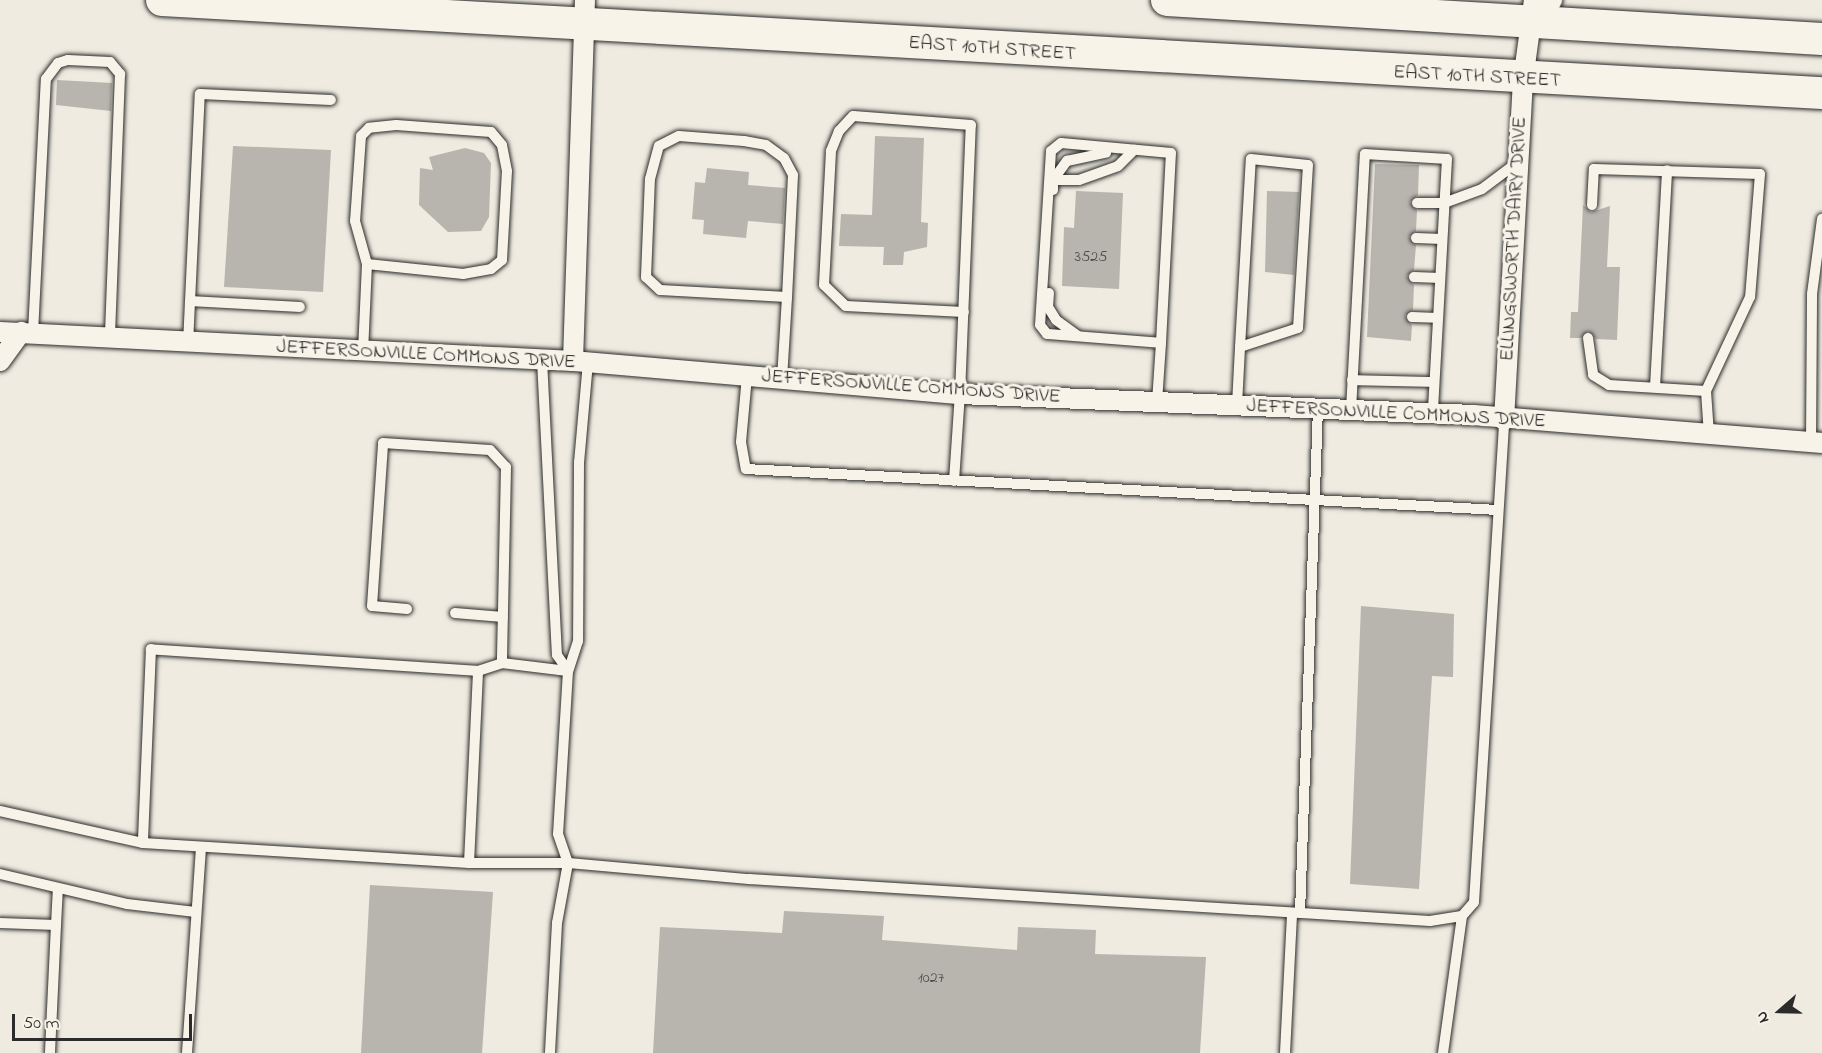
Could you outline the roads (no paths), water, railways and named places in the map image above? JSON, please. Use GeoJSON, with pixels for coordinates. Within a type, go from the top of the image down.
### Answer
{"type":"FeatureCollection","features":[{"type":"Feature","properties":{"kind":"main road","name":"EAST 10TH STREET"},"geometry":{"type":"LineString","coordinates":[[162,0],[584,12],[1523,80],[1822,93]]}},
{"type":"Feature","properties":{"kind":"main road"},"geometry":{"type":"LineString","coordinates":[[1167,0],[1540,8],[1822,39]]}},
{"type":"Feature","properties":{"kind":"street","name":"ELLINGSWORTH DAIRY DRIVE"},"geometry":{"type":"LineString","coordinates":[[1504,420],[1523,80],[1540,8]]}},
{"type":"Feature","properties":{"kind":"street"},"geometry":{"type":"LineString","coordinates":[[581,362],[584,12]]}},
{"type":"Feature","properties":{"kind":"street","name":"JEFFERSONVILLE COMMONS DRIVE"},"geometry":{"type":"LineString","coordinates":[[0,332],[110,340],[581,362],[960,394],[1432,413],[1816,442]]}},
{"type":"Feature","properties":{"kind":"street"},"geometry":{"type":"LineString","coordinates":[[0,361],[27,333]]}},
{"type":"Feature","properties":{"kind":"lane"},"geometry":{"type":"LineString","coordinates":[[27,333],[46,79],[58,63],[68,60],[110,62],[120,74],[110,340]]}},
{"type":"Feature","properties":{"kind":"lane"},"geometry":{"type":"LineString","coordinates":[[188,344],[200,94],[331,100]]}},
{"type":"Feature","properties":{"kind":"lane"},"geometry":{"type":"LineString","coordinates":[[954,481],[964,312],[971,125],[853,116],[839,131],[831,151],[824,285],[846,306],[964,312]]}},
{"type":"Feature","properties":{"kind":"lane"},"geometry":{"type":"LineString","coordinates":[[363,352],[367,264],[355,221],[357,153],[369,128],[396,124],[492,132],[502,146],[507,171],[502,260],[491,269],[463,274],[367,264]]}},
{"type":"Feature","properties":{"kind":"lane"},"geometry":{"type":"LineString","coordinates":[[782,379],[787,297],[793,175],[784,159],[766,145],[679,136],[659,146],[650,179],[644,255],[652,285],[660,290],[787,297]]}},
{"type":"Feature","properties":{"kind":"lane"},"geometry":{"type":"LineString","coordinates":[[1157,402],[1161,343],[1171,153],[1061,143],[1051,151],[1040,325],[1047,334],[1161,343]]}},
{"type":"Feature","properties":{"kind":"lane"},"geometry":{"type":"LineString","coordinates":[[1053,180],[1079,180],[1119,166],[1124,156],[1135,150]]}},
{"type":"Feature","properties":{"kind":"lane"},"geometry":{"type":"LineString","coordinates":[[1078,336],[1048,307],[1053,180],[1067,161],[1100,152],[1124,156]]}},
{"type":"Feature","properties":{"kind":"lane"},"geometry":{"type":"LineString","coordinates":[[1351,410],[1356,314],[1364,274],[1368,202],[1365,154],[1447,159],[1432,413]]}},
{"type":"Feature","properties":{"kind":"lane"},"geometry":{"type":"LineString","coordinates":[[1237,405],[1240,347],[1251,159],[1308,165],[1298,328],[1240,347]]}},
{"type":"Feature","properties":{"kind":"lane"},"geometry":{"type":"LineString","coordinates":[[1418,203],[1444,203],[1482,189],[1518,162]]}},
{"type":"Feature","properties":{"kind":"lane"},"geometry":{"type":"LineString","coordinates":[[1592,205],[1594,169],[1760,174],[1750,297],[1706,391],[1709,435]]}},
{"type":"Feature","properties":{"kind":"lane"},"geometry":{"type":"LineString","coordinates":[[1655,387],[1667,170]]}},
{"type":"Feature","properties":{"kind":"lane"},"geometry":{"type":"LineString","coordinates":[[1816,442],[1819,369],[1812,294],[1822,219]]}},
{"type":"Feature","properties":{"kind":"lane"},"geometry":{"type":"LineString","coordinates":[[1416,238],[1442,239]]}},
{"type":"Feature","properties":{"kind":"lane"},"geometry":{"type":"LineString","coordinates":[[1414,277],[1440,278]]}},
{"type":"Feature","properties":{"kind":"lane"},"geometry":{"type":"LineString","coordinates":[[190,302],[300,307]]}},
{"type":"Feature","properties":{"kind":"lane"},"geometry":{"type":"LineString","coordinates":[[1356,314],[1367,315]]}},
{"type":"Feature","properties":{"kind":"lane"},"geometry":{"type":"LineString","coordinates":[[1412,317],[1437,318]]}},
{"type":"Feature","properties":{"kind":"lane"},"geometry":{"type":"LineString","coordinates":[[1588,338],[1593,375],[1609,385],[1706,391]]}},
{"type":"Feature","properties":{"kind":"lane"},"geometry":{"type":"LineString","coordinates":[[542,360],[557,655],[568,671]]}},
{"type":"Feature","properties":{"kind":"lane"},"geometry":{"type":"LineString","coordinates":[[550,1053],[557,923],[568,863],[558,834],[568,671],[578,641],[581,362]]}},
{"type":"Feature","properties":{"kind":"lane"},"geometry":{"type":"LineString","coordinates":[[747,376],[741,442],[746,469],[1498,510]]}},
{"type":"Feature","properties":{"kind":"lane"},"geometry":{"type":"LineString","coordinates":[[1352,380],[1434,382]]}},
{"type":"Feature","properties":{"kind":"lane"},"geometry":{"type":"LineString","coordinates":[[1285,1053],[1296,913],[1318,500],[1318,408]]}},
{"type":"Feature","properties":{"kind":"lane"},"geometry":{"type":"LineString","coordinates":[[1443,1053],[1462,916],[1474,902],[1504,420]]}},
{"type":"Feature","properties":{"kind":"lane"},"geometry":{"type":"LineString","coordinates":[[406,609],[372,606],[383,443],[490,450],[506,467],[502,663]]}},
{"type":"Feature","properties":{"kind":"lane"},"geometry":{"type":"LineString","coordinates":[[455,613],[503,617]]}},
{"type":"Feature","properties":{"kind":"lane"},"geometry":{"type":"LineString","coordinates":[[143,843],[151,649],[478,671],[502,663],[568,671]]}},
{"type":"Feature","properties":{"kind":"lane"},"geometry":{"type":"LineString","coordinates":[[469,863],[478,671]]}},
{"type":"Feature","properties":{"kind":"lane"},"geometry":{"type":"LineString","coordinates":[[0,811],[143,843],[469,863],[568,863],[1430,921],[1462,916]]}},
{"type":"Feature","properties":{"kind":"lane"},"geometry":{"type":"LineString","coordinates":[[187,1053],[201,847]]}},
{"type":"Feature","properties":{"kind":"lane"},"geometry":{"type":"LineString","coordinates":[[0,874],[58,890],[196,912]]}},
{"type":"Feature","properties":{"kind":"lane"},"geometry":{"type":"LineString","coordinates":[[50,1053],[58,890]]}},
{"type":"Feature","properties":{"kind":"lane"},"geometry":{"type":"LineString","coordinates":[[0,923],[56,925]]}}]}
